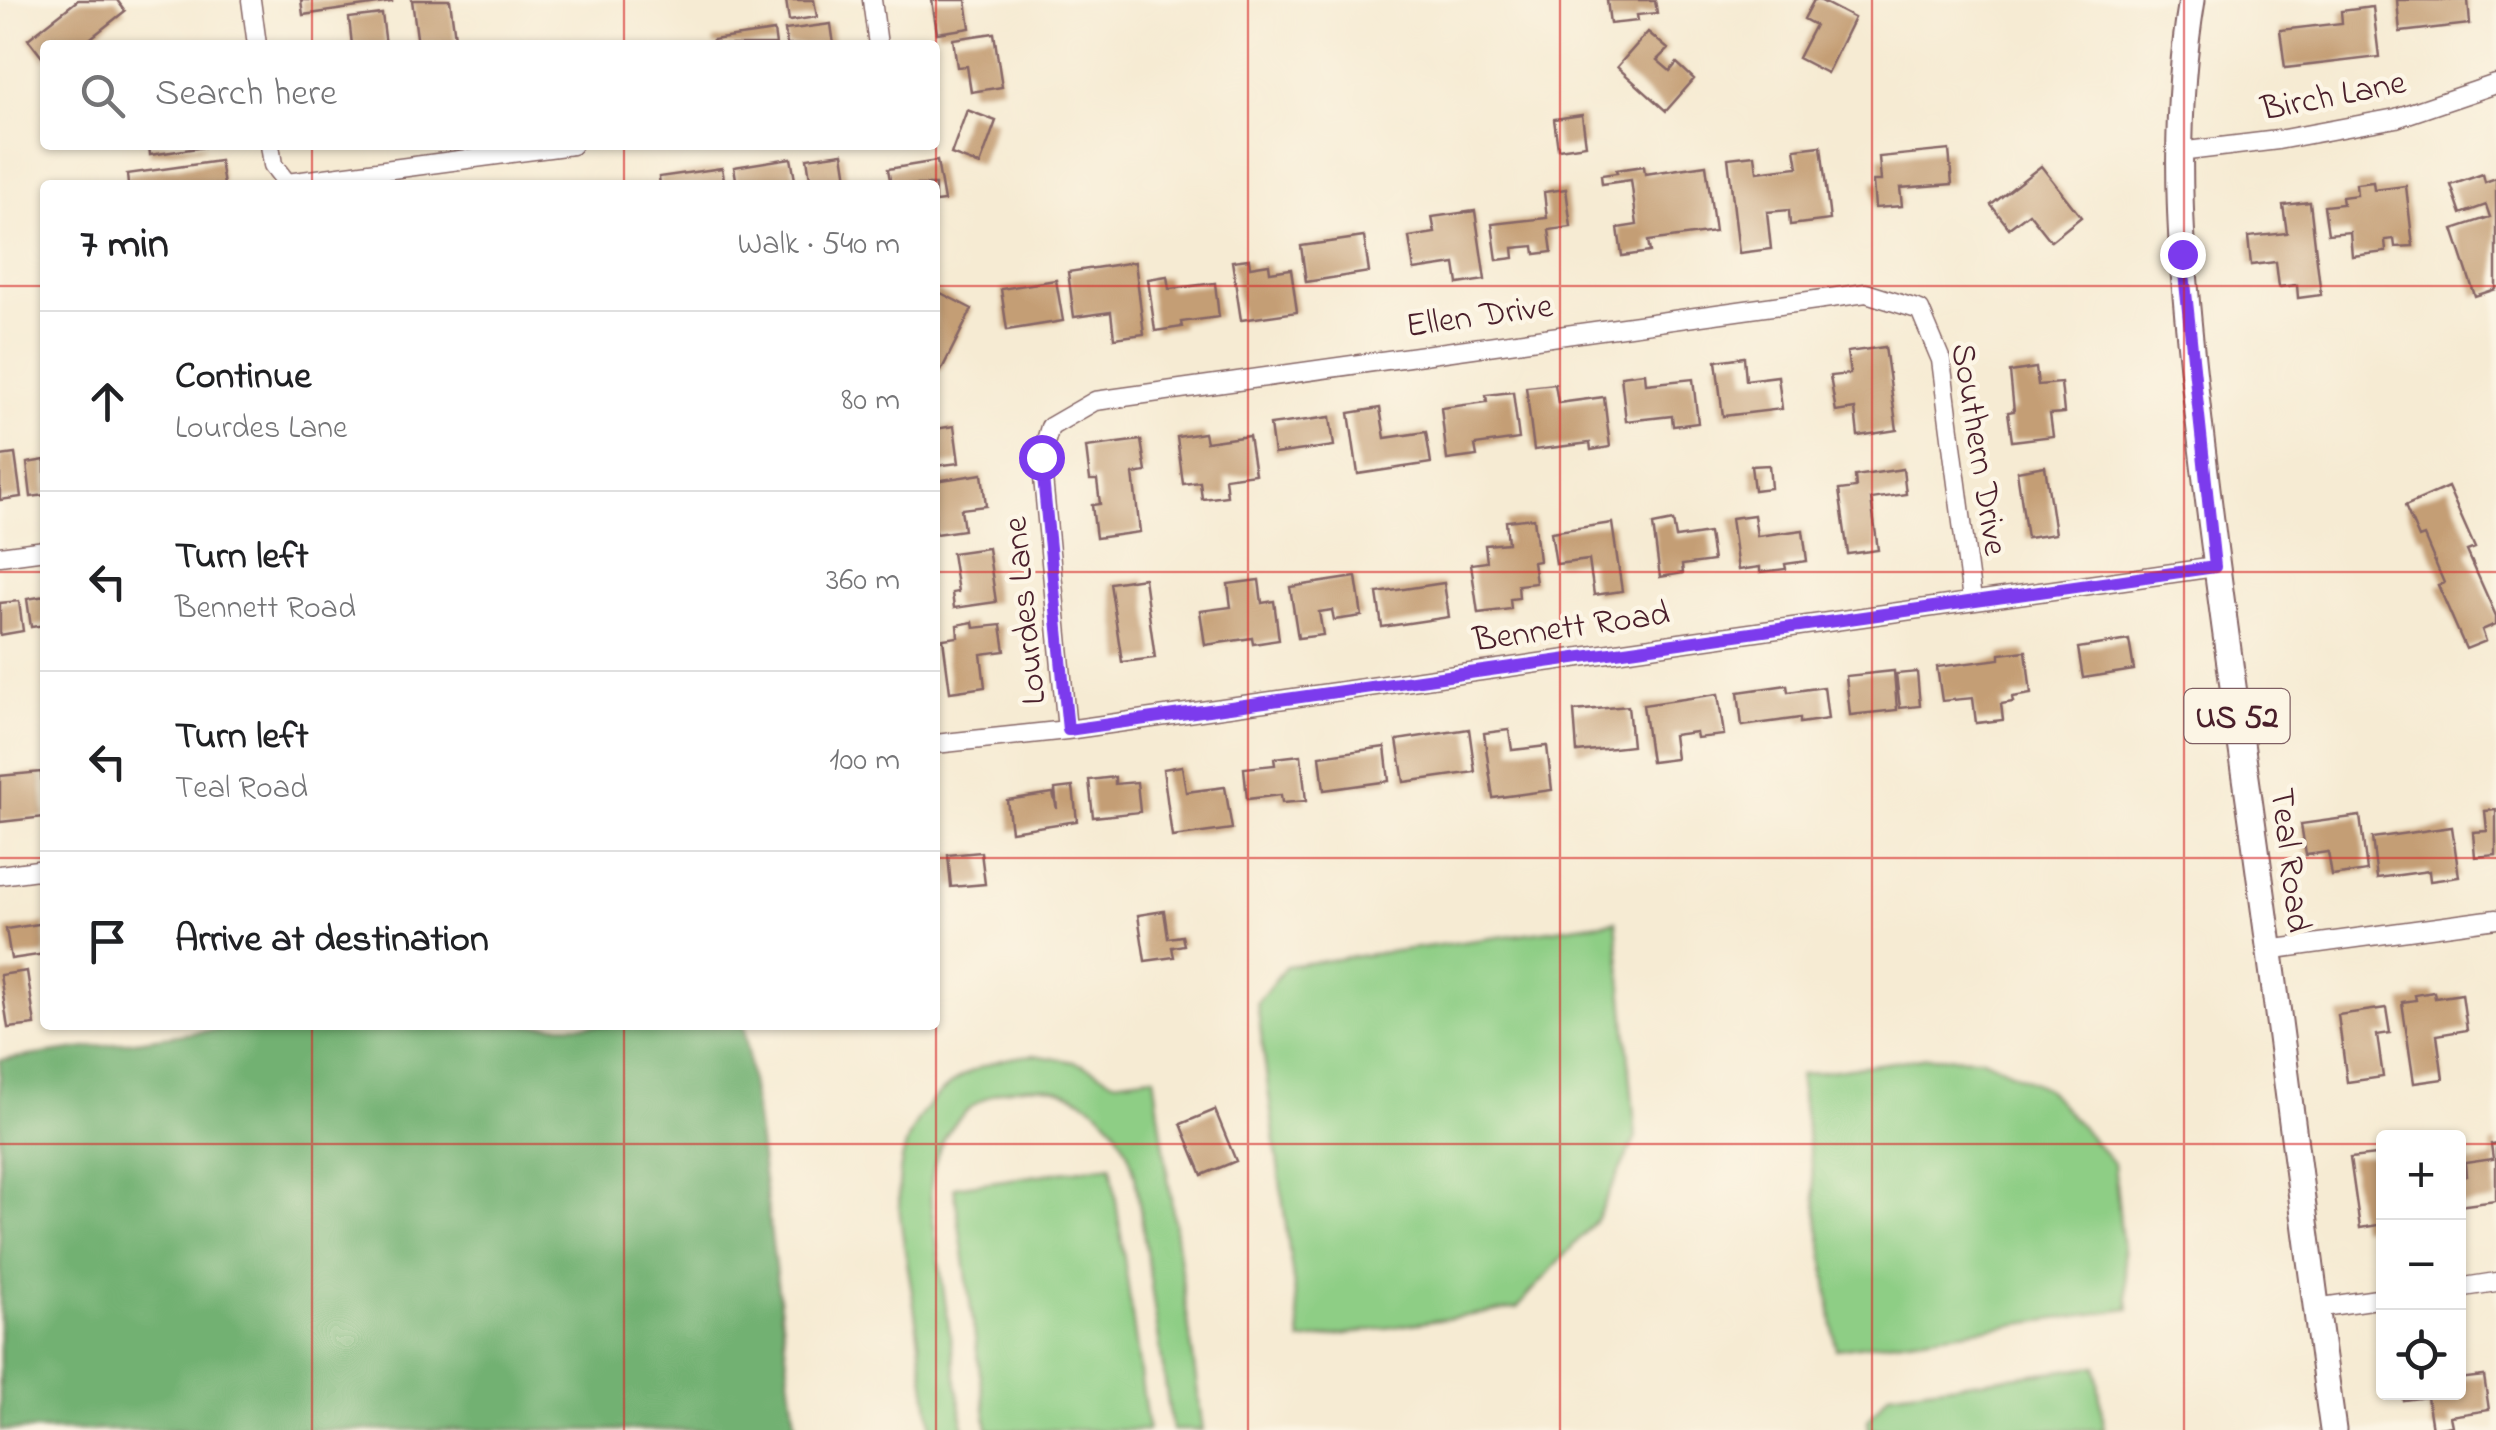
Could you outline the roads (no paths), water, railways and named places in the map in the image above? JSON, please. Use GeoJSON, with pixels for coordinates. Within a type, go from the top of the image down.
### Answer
{"type":"FeatureCollection","features":[{"type":"Feature","properties":{"kind":"main road","name":"Teal Road"},"geometry":{"type":"LineString","coordinates":[[2192,0],[2179,152],[2182,254],[2215,567],[2333,1430]]}},
{"type":"Feature","properties":{"kind":"street"},"geometry":{"type":"LineString","coordinates":[[251,0],[256,40]]}},
{"type":"Feature","properties":{"kind":"street"},"geometry":{"type":"LineString","coordinates":[[872,0],[877,40]]}},
{"type":"Feature","properties":{"kind":"street","name":"Birch Lane"},"geometry":{"type":"LineString","coordinates":[[2179,152],[2278,140],[2396,118],[2496,84]]}},
{"type":"Feature","properties":{"kind":"street"},"geometry":{"type":"LineString","coordinates":[[271,150],[273,165],[283,180]]}},
{"type":"Feature","properties":{"kind":"street"},"geometry":{"type":"LineString","coordinates":[[315,180],[535,150]]}},
{"type":"Feature","properties":{"kind":"street","name":"Ellen Drive"},"geometry":{"type":"LineString","coordinates":[[1050,427],[1094,401],[1866,293],[1920,310]]}},
{"type":"Feature","properties":{"kind":"street","name":"Southern Drive"},"geometry":{"type":"LineString","coordinates":[[1920,310],[1940,360],[1972,600]]}},
{"type":"Feature","properties":{"kind":"street","name":"Lourdes Lane"},"geometry":{"type":"LineString","coordinates":[[1050,427],[1041,457],[1068,730]]}},
{"type":"Feature","properties":{"kind":"street"},"geometry":{"type":"LineString","coordinates":[[0,556],[40,551]]}},
{"type":"Feature","properties":{"kind":"street","name":"Bennett Road"},"geometry":{"type":"LineString","coordinates":[[940,743],[1068,730],[2215,567]]}},
{"type":"Feature","properties":{"kind":"street"},"geometry":{"type":"LineString","coordinates":[[0,875],[40,870]]}},
{"type":"Feature","properties":{"kind":"street"},"geometry":{"type":"LineString","coordinates":[[2268,950],[2496,919]]}},
{"type":"Feature","properties":{"kind":"street"},"geometry":{"type":"LineString","coordinates":[[2466,1287],[2496,1282]]}},
{"type":"Feature","properties":{"kind":"street"},"geometry":{"type":"LineString","coordinates":[[2316,1308],[2376,1299]]}}]}
